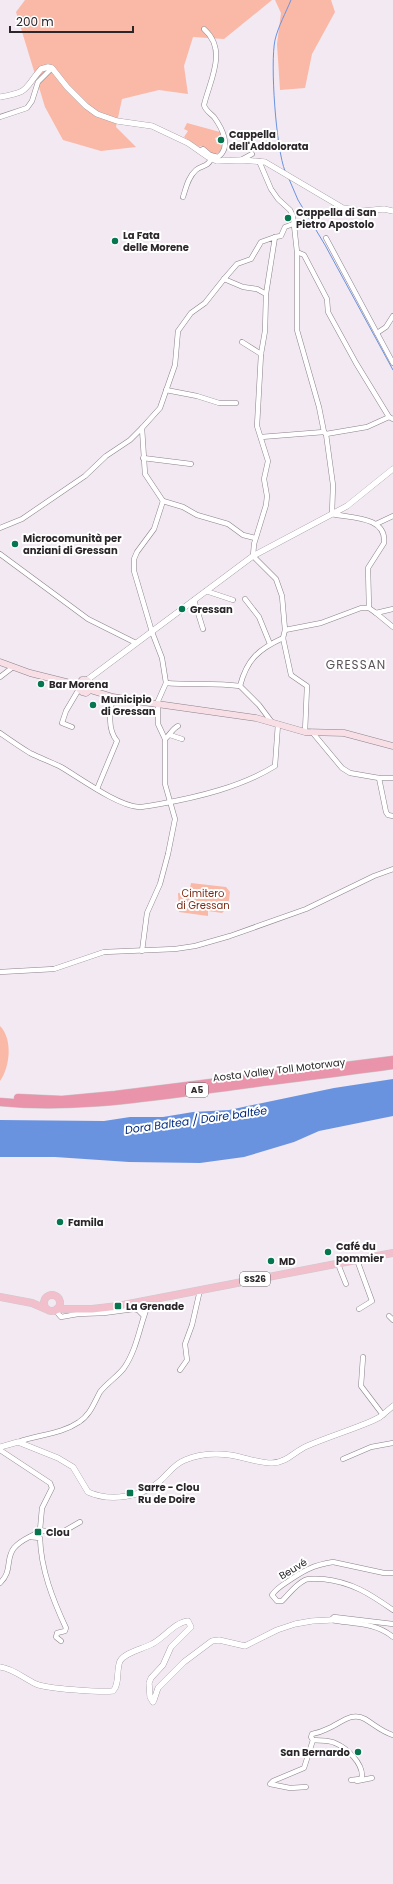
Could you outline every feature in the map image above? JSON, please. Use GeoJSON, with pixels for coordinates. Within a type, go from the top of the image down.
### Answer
{"type":"FeatureCollection","features":[{"type":"Feature","properties":{"kind":"highway","name":"Aosta Valley Toll Motorway"},"geometry":{"type":"LineString","coordinates":[[0,1096],[62,1100],[115,1095],[393,1060]]}},
{"type":"Feature","properties":{"kind":"highway","name":"Aosta Valley Toll Motorway"},"geometry":{"type":"LineString","coordinates":[[0,1102],[28,1105],[66,1105],[111,1101],[393,1065]]}},
{"type":"Feature","properties":{"kind":"main road"},"geometry":{"type":"LineString","coordinates":[[0,662],[30,673],[78,687],[85,693],[90,690],[113,697],[256,718],[309,732],[344,733],[393,746]]}},
{"type":"Feature","properties":{"kind":"main road"},"geometry":{"type":"LineString","coordinates":[[78,687],[82,680],[87,680],[91,684],[90,690]]}},
{"type":"Feature","properties":{"kind":"main road","name":"SS26"},"geometry":{"type":"LineString","coordinates":[[2,1297],[32,1303],[49,1311],[74,1308],[104,1308],[393,1253]]}},
{"type":"Feature","properties":{"kind":"main road","name":"SS26"},"geometry":{"type":"LineString","coordinates":[[32,1303],[54,1295],[59,1300],[74,1308]]}},
{"type":"Feature","properties":{"kind":"main road"},"geometry":{"type":"LineString","coordinates":[[45,1299],[44,1303],[46,1309]]}},
{"type":"Feature","properties":{"kind":"main road"},"geometry":{"type":"LineString","coordinates":[[56,1310],[60,1305],[59,1300]]}},
{"type":"Feature","properties":{"kind":"street"},"geometry":{"type":"LineString","coordinates":[[200,151],[203,149],[210,155],[218,157],[224,150],[226,144],[218,125],[204,105],[213,80],[216,52],[214,40],[204,29]]}},
{"type":"Feature","properties":{"kind":"street"},"geometry":{"type":"LineString","coordinates":[[0,97],[20,94],[30,85],[41,69],[48,67],[52,68],[67,87],[97,114],[117,121],[152,126],[188,143],[212,159],[223,161],[259,161],[270,164],[343,208],[363,211],[384,209],[393,211]]}},
{"type":"Feature","properties":{"kind":"street"},"geometry":{"type":"LineString","coordinates":[[0,117],[27,108],[34,97],[38,82],[52,68]]}},
{"type":"Feature","properties":{"kind":"street"},"geometry":{"type":"LineString","coordinates":[[241,160],[252,154]]}},
{"type":"Feature","properties":{"kind":"street"},"geometry":{"type":"LineString","coordinates":[[183,197],[188,180],[194,172],[197,169],[209,165],[212,159]]}},
{"type":"Feature","properties":{"kind":"street"},"geometry":{"type":"LineString","coordinates":[[259,161],[271,189],[290,210],[294,224],[297,252],[297,330],[325,433],[333,485],[332,514]]}},
{"type":"Feature","properties":{"kind":"street"},"geometry":{"type":"LineString","coordinates":[[0,528],[22,519],[85,476],[106,456],[130,440],[142,428],[160,408],[174,365],[178,331],[190,313],[204,303],[237,264],[251,259],[261,242],[281,236],[285,227],[294,224]]}},
{"type":"Feature","properties":{"kind":"street"},"geometry":{"type":"LineString","coordinates":[[253,556],[255,538],[266,505],[267,496],[264,479],[268,461],[257,426],[261,354],[265,331],[266,294],[275,237]]}},
{"type":"Feature","properties":{"kind":"street"},"geometry":{"type":"LineString","coordinates":[[326,238],[393,363]]}},
{"type":"Feature","properties":{"kind":"street"},"geometry":{"type":"LineString","coordinates":[[261,437],[325,433],[367,427],[391,418],[356,363],[328,312],[327,299],[304,255],[297,252]]}},
{"type":"Feature","properties":{"kind":"street"},"geometry":{"type":"LineString","coordinates":[[224,278],[243,287],[257,289],[266,294]]}},
{"type":"Feature","properties":{"kind":"street"},"geometry":{"type":"LineString","coordinates":[[377,333],[386,326],[393,316]]}},
{"type":"Feature","properties":{"kind":"street"},"geometry":{"type":"LineString","coordinates":[[242,342],[261,354]]}},
{"type":"Feature","properties":{"kind":"street"},"geometry":{"type":"LineString","coordinates":[[166,390],[197,396],[220,403],[236,403]]}},
{"type":"Feature","properties":{"kind":"street"},"geometry":{"type":"LineString","coordinates":[[142,428],[145,474],[163,501],[183,507],[204,518],[228,524],[243,535],[255,538]]}},
{"type":"Feature","properties":{"kind":"street"},"geometry":{"type":"LineString","coordinates":[[143,458],[191,464]]}},
{"type":"Feature","properties":{"kind":"street"},"geometry":{"type":"LineString","coordinates":[[87,680],[253,556],[347,506],[393,469]]}},
{"type":"Feature","properties":{"kind":"street"},"geometry":{"type":"LineString","coordinates":[[142,951],[147,913],[160,884],[175,818],[166,784],[164,739],[158,724],[158,704],[166,683],[162,658],[152,632],[134,571],[134,559],[136,552],[154,529],[163,501]]}},
{"type":"Feature","properties":{"kind":"street"},"geometry":{"type":"LineString","coordinates":[[332,514],[371,521],[380,528],[385,538],[382,547],[368,568],[368,608]]}},
{"type":"Feature","properties":{"kind":"street"},"geometry":{"type":"LineString","coordinates":[[376,524],[393,516]]}},
{"type":"Feature","properties":{"kind":"street"},"geometry":{"type":"LineString","coordinates":[[0,554],[88,619],[136,643]]}},
{"type":"Feature","properties":{"kind":"street"},"geometry":{"type":"LineString","coordinates":[[253,556],[276,579],[282,596],[285,630],[283,638],[286,660],[291,675],[307,686],[309,732],[342,768],[350,773],[379,778],[393,778]]}},
{"type":"Feature","properties":{"kind":"street"},"geometry":{"type":"LineString","coordinates":[[206,591],[233,600]]}},
{"type":"Feature","properties":{"kind":"street"},"geometry":{"type":"LineString","coordinates":[[245,599],[259,618],[270,644]]}},
{"type":"Feature","properties":{"kind":"street"},"geometry":{"type":"LineString","coordinates":[[194,600],[203,629]]}},
{"type":"Feature","properties":{"kind":"street"},"geometry":{"type":"LineString","coordinates":[[285,630],[321,623],[360,608],[368,608],[393,627]]}},
{"type":"Feature","properties":{"kind":"street"},"geometry":{"type":"LineString","coordinates":[[376,613],[393,609]]}},
{"type":"Feature","properties":{"kind":"street"},"geometry":{"type":"LineString","coordinates":[[240,686],[250,661],[270,644],[283,638]]}},
{"type":"Feature","properties":{"kind":"street"},"geometry":{"type":"LineString","coordinates":[[0,677],[13,667]]}},
{"type":"Feature","properties":{"kind":"street"},"geometry":{"type":"LineString","coordinates":[[166,683],[185,685],[212,683],[240,686],[259,705],[271,722]]}},
{"type":"Feature","properties":{"kind":"street"},"geometry":{"type":"LineString","coordinates":[[72,727],[62,723],[66,711],[78,687]]}},
{"type":"Feature","properties":{"kind":"street"},"geometry":{"type":"LineString","coordinates":[[98,789],[117,741],[113,736],[109,714],[113,697]]}},
{"type":"Feature","properties":{"kind":"street"},"geometry":{"type":"LineString","coordinates":[[0,733],[31,753],[59,766],[126,804],[139,807],[172,802],[237,784],[261,774],[274,766],[278,724]]}},
{"type":"Feature","properties":{"kind":"street"},"geometry":{"type":"LineString","coordinates":[[164,739],[170,735],[173,729],[178,726]]}},
{"type":"Feature","properties":{"kind":"street"},"geometry":{"type":"LineString","coordinates":[[170,735],[182,739]]}},
{"type":"Feature","properties":{"kind":"street"},"geometry":{"type":"LineString","coordinates":[[379,778],[386,812],[388,815],[393,816]]}},
{"type":"Feature","properties":{"kind":"street"},"geometry":{"type":"LineString","coordinates":[[0,972],[54,969],[104,952],[175,949],[195,946],[230,936],[306,909],[374,876],[393,869]]}},
{"type":"Feature","properties":{"kind":"street"},"geometry":{"type":"LineString","coordinates":[[357,1260],[372,1301],[359,1309]]}},
{"type":"Feature","properties":{"kind":"street"},"geometry":{"type":"LineString","coordinates":[[338,1264],[346,1284]]}},
{"type":"Feature","properties":{"kind":"street"},"geometry":{"type":"LineString","coordinates":[[180,1370],[187,1360],[185,1344],[192,1325],[200,1290]]}},
{"type":"Feature","properties":{"kind":"street"},"geometry":{"type":"LineString","coordinates":[[0,1447],[57,1433],[80,1422],[89,1413],[108,1382],[123,1369],[130,1357],[143,1322],[143,1316],[150,1300]]}},
{"type":"Feature","properties":{"kind":"street"},"geometry":{"type":"LineString","coordinates":[[56,1310],[61,1317],[73,1314],[104,1314],[134,1309],[138,1310],[143,1316]]}},
{"type":"Feature","properties":{"kind":"street"},"geometry":{"type":"LineString","coordinates":[[364,1357],[360,1386],[384,1415]]}},
{"type":"Feature","properties":{"kind":"street"},"geometry":{"type":"LineString","coordinates":[[18,1442],[58,1458],[73,1467],[88,1492],[108,1497],[118,1497],[149,1489],[160,1481],[174,1466],[192,1458],[205,1455],[230,1455],[260,1462],[278,1462],[306,1446],[372,1421],[384,1415],[393,1406]]}},
{"type":"Feature","properties":{"kind":"street"},"geometry":{"type":"LineString","coordinates":[[343,1459],[371,1447],[393,1443]]}},
{"type":"Feature","properties":{"kind":"street"},"geometry":{"type":"LineString","coordinates":[[0,1450],[52,1485],[42,1508],[40,1530]]}},
{"type":"Feature","properties":{"kind":"street"},"geometry":{"type":"LineString","coordinates":[[0,1584],[6,1578],[11,1553],[26,1537],[40,1530],[59,1534],[80,1522]]}},
{"type":"Feature","properties":{"kind":"street"},"geometry":{"type":"LineString","coordinates":[[26,1537],[40,1538],[40,1549],[48,1586],[66,1628],[65,1630],[57,1633],[56,1637],[61,1641]]}},
{"type":"Feature","properties":{"kind":"street","name":"Beuvé"},"geometry":{"type":"LineString","coordinates":[[393,1573],[384,1573],[333,1562],[326,1563],[309,1567],[300,1572],[275,1589],[272,1595],[278,1601],[282,1601],[296,1585],[307,1580],[337,1581],[361,1589],[393,1610]]}},
{"type":"Feature","properties":{"kind":"street"},"geometry":{"type":"LineString","coordinates":[[331,1620],[334,1617],[393,1624]]}},
{"type":"Feature","properties":{"kind":"street"},"geometry":{"type":"LineString","coordinates":[[0,1667],[13,1670],[36,1684],[49,1687],[109,1691],[115,1689],[118,1666],[126,1655],[154,1644],[186,1621],[190,1622],[191,1627],[171,1647],[163,1665],[151,1678],[149,1683],[151,1701],[154,1700],[158,1688],[184,1662],[212,1641],[219,1640],[245,1646],[277,1630],[295,1624],[331,1620],[371,1626],[386,1631],[393,1637]]}},
{"type":"Feature","properties":{"kind":"street"},"geometry":{"type":"LineString","coordinates":[[306,1787],[290,1788],[270,1784],[273,1781],[304,1768],[313,1740],[311,1736],[312,1734],[328,1729],[348,1718],[355,1716],[364,1718],[382,1731],[393,1735]]}},
{"type":"Feature","properties":{"kind":"street"},"geometry":{"type":"LineString","coordinates":[[313,1740],[334,1742],[342,1747],[358,1762],[362,1777],[360,1779],[351,1780],[360,1782],[372,1778]]}},
{"type":"Feature","properties":{"kind":"green space"},"geometry":{"type":"Polygon","coordinates":[[[25,0],[272,0],[224,39],[193,37],[184,66],[188,94],[159,90],[122,99],[116,127],[136,147],[101,151],[63,140],[45,107],[16,12],[25,0]]]}},
{"type":"Feature","properties":{"kind":"green space"},"geometry":{"type":"Polygon","coordinates":[[[275,0],[331,0],[335,12],[312,54],[305,88],[280,90],[277,44],[281,13],[275,0]]]}},
{"type":"Feature","properties":{"kind":"green space"},"geometry":{"type":"Polygon","coordinates":[[[187,123],[220,132],[221,136],[215,138],[217,144],[224,144],[220,152],[213,155],[201,146],[199,147],[184,137],[188,131],[184,129],[187,123]]]}},
{"type":"Feature","properties":{"kind":"green space","name":"Cimitero di Gressan"},"geometry":{"type":"Polygon","coordinates":[[[191,883],[226,887],[230,892],[228,907],[222,913],[208,911],[208,916],[179,912],[178,893],[189,894],[191,883]]]}},
{"type":"Feature","properties":{"kind":"green space"},"geometry":{"type":"Polygon","coordinates":[[[0,1026],[7,1038],[9,1053],[6,1068],[0,1081],[0,1026]]]}},
{"type":"Feature","properties":{"kind":"water","name":"Dora Baltea / Doire baltée"},"geometry":{"type":"Polygon","coordinates":[[[393,1079],[393,1116],[319,1131],[294,1142],[244,1157],[200,1163],[129,1162],[55,1157],[0,1157],[0,1120],[104,1121],[130,1117],[163,1117],[193,1112],[229,1110],[334,1088],[393,1079]]]}},
{"type":"Feature","properties":{"kind":"waterway"},"geometry":{"type":"LineString","coordinates":[[285,171],[279,144],[273,67],[275,40],[291,0]]}},
{"type":"Feature","properties":{"kind":"waterway"},"geometry":{"type":"LineString","coordinates":[[289,179],[298,200],[325,245],[393,370]]}},
{"type":"Feature","properties":{"kind":"place","name":"Cappella dell'Addolorata"},"geometry":{"type":"Point","coordinates":[221,140]}},
{"type":"Feature","properties":{"kind":"place","name":"Cappella di San Pietro Apostolo"},"geometry":{"type":"Point","coordinates":[288,218]}},
{"type":"Feature","properties":{"kind":"place","name":"La Fata delle Morene"},"geometry":{"type":"Point","coordinates":[115,241]}},
{"type":"Feature","properties":{"kind":"place","name":"Microcomunità per anziani di Gressan"},"geometry":{"type":"Point","coordinates":[15,544]}},
{"type":"Feature","properties":{"kind":"place","name":"Gressan"},"geometry":{"type":"Point","coordinates":[182,609]}},
{"type":"Feature","properties":{"kind":"place","name":"Bar Morena"},"geometry":{"type":"Point","coordinates":[41,684]}},
{"type":"Feature","properties":{"kind":"place","name":"Municipio di Gressan"},"geometry":{"type":"Point","coordinates":[93,705]}},
{"type":"Feature","properties":{"kind":"place","name":"Famila"},"geometry":{"type":"Point","coordinates":[60,1222]}},
{"type":"Feature","properties":{"kind":"place","name":"Café du pommier"},"geometry":{"type":"Point","coordinates":[328,1252]}},
{"type":"Feature","properties":{"kind":"place","name":"MD"},"geometry":{"type":"Point","coordinates":[271,1261]}},
{"type":"Feature","properties":{"kind":"place","name":"La Grenade"},"geometry":{"type":"Point","coordinates":[118,1306]}},
{"type":"Feature","properties":{"kind":"place","name":"Sarre - Clou Ru de Doire"},"geometry":{"type":"Point","coordinates":[130,1493]}},
{"type":"Feature","properties":{"kind":"place","name":"Clou"},"geometry":{"type":"Point","coordinates":[38,1532]}},
{"type":"Feature","properties":{"kind":"place","name":"San Bernardo"},"geometry":{"type":"Point","coordinates":[358,1752]}},
{"type":"Feature","properties":{"kind":"district","name":"GRESSAN"},"geometry":{"type":"Point","coordinates":[356,664]}}]}
